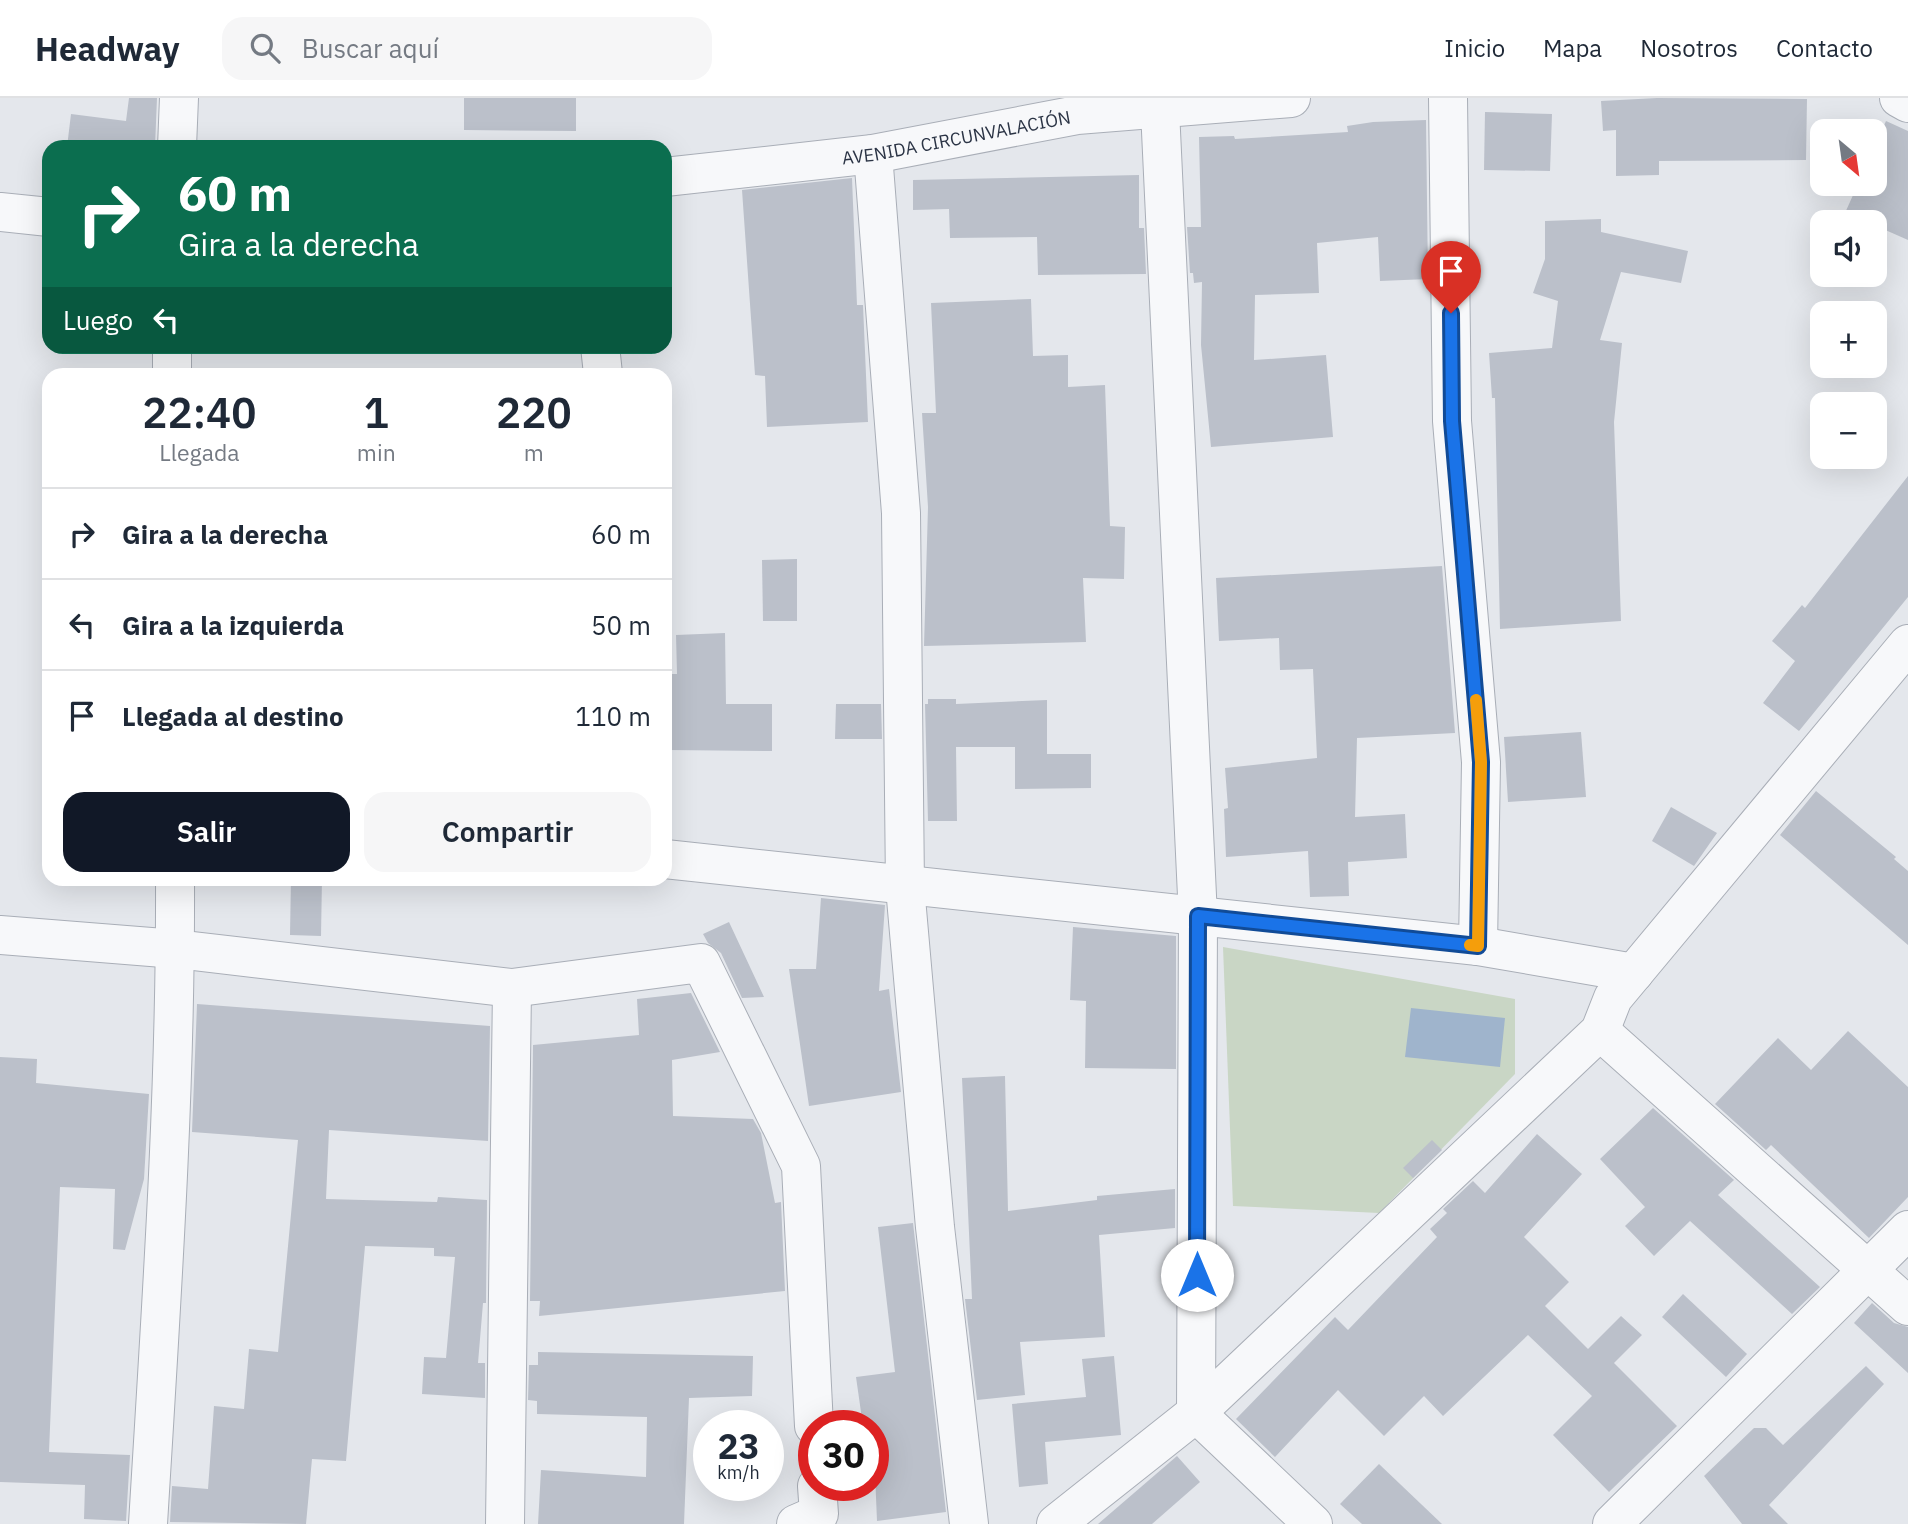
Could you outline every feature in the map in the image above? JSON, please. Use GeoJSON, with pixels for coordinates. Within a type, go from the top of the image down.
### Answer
{"type":"FeatureCollection","features":[{"type":"Feature","properties":{"kind":"street"},"geometry":{"type":"LineString","coordinates":[[177,140],[179,98]]}},
{"type":"Feature","properties":{"kind":"street","name":"AVENIDA CIRCUNVALACIÓN"},"geometry":{"type":"LineString","coordinates":[[672,176],[873,154],[1076,107],[1160,110],[1291,98]]}},
{"type":"Feature","properties":{"kind":"street"},"geometry":{"type":"LineString","coordinates":[[1448,98],[1452,421],[1481,762],[1478,946]]}},
{"type":"Feature","properties":{"kind":"street"},"geometry":{"type":"LineString","coordinates":[[1899,98],[1908,103]]}},
{"type":"Feature","properties":{"kind":"street"},"geometry":{"type":"LineString","coordinates":[[1160,110],[1198,916],[1196,1413],[1313,1524]]}},
{"type":"Feature","properties":{"kind":"street"},"geometry":{"type":"LineString","coordinates":[[873,154],[901,513],[905,887],[935,1227],[969,1524]]}},
{"type":"Feature","properties":{"kind":"street"},"geometry":{"type":"LineString","coordinates":[[0,212],[42,216]]}},
{"type":"Feature","properties":{"kind":"street"},"geometry":{"type":"LineString","coordinates":[[1056,1524],[1196,1413],[1600,1031],[1614,998],[1908,644]]}},
{"type":"Feature","properties":{"kind":"street"},"geometry":{"type":"LineString","coordinates":[[672,860],[905,887],[1478,946],[1634,973]]}},
{"type":"Feature","properties":{"kind":"street"},"geometry":{"type":"LineString","coordinates":[[148,1524],[162,1280],[176,949],[175,886]]}},
{"type":"Feature","properties":{"kind":"street"},"geometry":{"type":"LineString","coordinates":[[0,935],[176,949],[512,988],[701,963],[801,1166],[813,1410]]}},
{"type":"Feature","properties":{"kind":"street"},"geometry":{"type":"LineString","coordinates":[[505,1524],[512,988]]}},
{"type":"Feature","properties":{"kind":"street"},"geometry":{"type":"LineString","coordinates":[[1600,1031],[1908,1306]]}},
{"type":"Feature","properties":{"kind":"street"},"geometry":{"type":"LineString","coordinates":[[1612,1524],[1908,1230]]}},
{"type":"Feature","properties":{"kind":"street"},"geometry":{"type":"LineString","coordinates":[[796,1524],[819,1514],[818,1501]]}},
{"type":"Feature","properties":{"kind":"green space"},"geometry":{"type":"Polygon","coordinates":[[[1223,947],[1515,999],[1515,1074],[1379,1213],[1233,1206],[1223,947]]]}},
{"type":"Feature","properties":{"kind":"water"},"geometry":{"type":"Polygon","coordinates":[[[1411,1008],[1505,1018],[1500,1067],[1405,1057],[1411,1008]]]}},
{"type":"Feature","properties":{"kind":"building"},"geometry":{"type":"Polygon","coordinates":[[[129,98],[157,98],[155,140],[68,140],[71,114],[126,121],[129,98]]]}},
{"type":"Feature","properties":{"kind":"building"},"geometry":{"type":"Polygon","coordinates":[[[464,98],[576,98],[576,131],[464,130],[464,98]]]}},
{"type":"Feature","properties":{"kind":"building"},"geometry":{"type":"Polygon","coordinates":[[[1657,98],[1807,99],[1806,160],[1659,161],[1659,175],[1616,176],[1616,130],[1603,131],[1601,101],[1657,98]]]}},
{"type":"Feature","properties":{"kind":"building"},"geometry":{"type":"Polygon","coordinates":[[[1485,112],[1552,114],[1550,171],[1484,170],[1485,112]]]}},
{"type":"Feature","properties":{"kind":"building"},"geometry":{"type":"Polygon","coordinates":[[[1426,120],[1428,279],[1380,281],[1378,237],[1317,243],[1319,293],[1255,295],[1254,360],[1326,355],[1333,437],[1211,447],[1201,345],[1202,282],[1194,283],[1193,273],[1190,273],[1187,227],[1201,227],[1199,137],[1234,136],[1235,139],[1348,132],[1347,126],[1426,120]]]}},
{"type":"Feature","properties":{"kind":"building"},"geometry":{"type":"Polygon","coordinates":[[[1887,121],[1908,131],[1908,240],[1887,231],[1887,210],[1846,210],[1853,196],[1887,196],[1887,121]]]}},
{"type":"Feature","properties":{"kind":"building"},"geometry":{"type":"Polygon","coordinates":[[[1139,175],[1139,228],[1144,228],[1146,274],[1038,275],[1037,237],[950,238],[949,209],[913,210],[913,180],[1139,175]]]}},
{"type":"Feature","properties":{"kind":"building"},"geometry":{"type":"Polygon","coordinates":[[[852,178],[857,305],[863,305],[868,422],[767,427],[765,376],[755,375],[742,190],[852,178]]]}},
{"type":"Feature","properties":{"kind":"building"},"geometry":{"type":"Polygon","coordinates":[[[1601,219],[1601,232],[1688,251],[1681,283],[1621,272],[1600,340],[1622,343],[1614,422],[1621,621],[1500,629],[1495,398],[1492,398],[1489,353],[1552,348],[1558,301],[1533,293],[1545,259],[1545,221],[1601,219]]]}},
{"type":"Feature","properties":{"kind":"building"},"geometry":{"type":"Polygon","coordinates":[[[1031,299],[1033,356],[1068,355],[1068,387],[1105,385],[1110,526],[1125,527],[1124,579],[1083,578],[1086,642],[924,646],[928,507],[922,413],[936,413],[931,303],[1031,299]]]}},
{"type":"Feature","properties":{"kind":"building"},"geometry":{"type":"Polygon","coordinates":[[[1908,476],[1908,597],[1799,731],[1763,703],[1795,661],[1772,641],[1802,605],[1805,608],[1908,476]]]}},
{"type":"Feature","properties":{"kind":"building"},"geometry":{"type":"Polygon","coordinates":[[[797,559],[797,621],[763,621],[762,560],[797,559]]]}},
{"type":"Feature","properties":{"kind":"building"},"geometry":{"type":"Polygon","coordinates":[[[1442,566],[1455,733],[1357,738],[1355,817],[1405,814],[1407,858],[1348,862],[1349,896],[1310,897],[1308,851],[1226,857],[1224,809],[1228,808],[1225,768],[1317,758],[1313,669],[1280,670],[1279,638],[1219,641],[1216,578],[1442,566]]]}},
{"type":"Feature","properties":{"kind":"building"},"geometry":{"type":"Polygon","coordinates":[[[725,633],[726,704],[772,704],[772,751],[672,750],[672,674],[677,674],[676,635],[725,633]]]}},
{"type":"Feature","properties":{"kind":"building"},"geometry":{"type":"Polygon","coordinates":[[[928,699],[956,699],[956,704],[1047,700],[1047,754],[1091,754],[1091,788],[1015,789],[1015,747],[956,747],[957,821],[928,821],[925,704],[928,704],[928,699]]]}},
{"type":"Feature","properties":{"kind":"building"},"geometry":{"type":"Polygon","coordinates":[[[836,704],[881,704],[882,739],[835,739],[836,704]]]}},
{"type":"Feature","properties":{"kind":"building"},"geometry":{"type":"Polygon","coordinates":[[[1581,732],[1586,797],[1508,802],[1504,737],[1581,732]]]}},
{"type":"Feature","properties":{"kind":"building"},"geometry":{"type":"Polygon","coordinates":[[[1816,791],[1896,857],[1894,859],[1908,871],[1908,945],[1780,835],[1816,791]]]}},
{"type":"Feature","properties":{"kind":"building"},"geometry":{"type":"Polygon","coordinates":[[[1671,807],[1717,833],[1694,866],[1652,841],[1671,807]]]}},
{"type":"Feature","properties":{"kind":"building"},"geometry":{"type":"Polygon","coordinates":[[[291,886],[322,886],[321,936],[290,935],[291,886]]]}},
{"type":"Feature","properties":{"kind":"building"},"geometry":{"type":"Polygon","coordinates":[[[821,898],[885,905],[879,991],[889,989],[901,1092],[809,1106],[789,969],[816,969],[821,898]]]}},
{"type":"Feature","properties":{"kind":"building"},"geometry":{"type":"Polygon","coordinates":[[[729,922],[764,997],[742,998],[721,953],[708,943],[703,934],[729,922]]]}},
{"type":"Feature","properties":{"kind":"building"},"geometry":{"type":"Polygon","coordinates":[[[1073,927],[1176,936],[1176,1069],[1085,1068],[1086,1001],[1070,1000],[1073,927]]]}},
{"type":"Feature","properties":{"kind":"building"},"geometry":{"type":"Polygon","coordinates":[[[691,993],[720,1052],[672,1060],[673,1116],[753,1119],[761,1133],[775,1203],[781,1202],[785,1291],[539,1316],[540,1301],[530,1301],[533,1045],[639,1035],[637,999],[691,993]]]}},
{"type":"Feature","properties":{"kind":"building"},"geometry":{"type":"Polygon","coordinates":[[[197,1004],[490,1026],[488,1141],[329,1130],[326,1199],[437,1202],[438,1197],[487,1200],[486,1303],[483,1303],[478,1363],[485,1363],[485,1398],[422,1394],[424,1357],[446,1358],[455,1257],[434,1256],[434,1248],[365,1246],[346,1461],[312,1459],[306,1524],[170,1522],[172,1486],[208,1489],[214,1406],[244,1409],[249,1349],[278,1352],[298,1140],[192,1132],[197,1004]]]}},
{"type":"Feature","properties":{"kind":"building"},"geometry":{"type":"Polygon","coordinates":[[[1848,1031],[1908,1087],[1908,1197],[1869,1238],[1771,1145],[1766,1150],[1715,1104],[1778,1038],[1811,1070],[1848,1031]]]}},
{"type":"Feature","properties":{"kind":"building"},"geometry":{"type":"Polygon","coordinates":[[[0,1057],[37,1059],[36,1083],[149,1094],[144,1179],[125,1250],[113,1249],[115,1189],[60,1187],[49,1452],[130,1455],[126,1521],[84,1519],[85,1485],[0,1482],[0,1057]]]}},
{"type":"Feature","properties":{"kind":"building"},"geometry":{"type":"Polygon","coordinates":[[[1005,1076],[1008,1211],[1097,1200],[1097,1196],[1175,1189],[1175,1228],[1099,1235],[1105,1337],[1020,1342],[1025,1395],[977,1400],[965,1299],[972,1299],[962,1078],[1005,1076]]]}},
{"type":"Feature","properties":{"kind":"building"},"geometry":{"type":"Polygon","coordinates":[[[1653,1108],[1734,1180],[1718,1195],[1820,1287],[1792,1314],[1690,1221],[1654,1256],[1625,1226],[1645,1207],[1600,1159],[1653,1108]]]}},
{"type":"Feature","properties":{"kind":"building"},"geometry":{"type":"Polygon","coordinates":[[[1537,1134],[1582,1174],[1524,1237],[1569,1282],[1545,1306],[1588,1349],[1621,1316],[1642,1335],[1614,1363],[1677,1426],[1609,1492],[1553,1435],[1592,1396],[1528,1335],[1443,1416],[1424,1396],[1384,1436],[1338,1390],[1275,1457],[1236,1419],[1335,1317],[1348,1330],[1437,1237],[1430,1229],[1447,1213],[1443,1209],[1473,1181],[1485,1193],[1537,1134]]]}},
{"type":"Feature","properties":{"kind":"building"},"geometry":{"type":"Polygon","coordinates":[[[1432,1140],[1442,1150],[1413,1178],[1403,1168],[1432,1140]]]}},
{"type":"Feature","properties":{"kind":"building"},"geometry":{"type":"Polygon","coordinates":[[[913,1223],[946,1512],[877,1521],[876,1501],[889,1501],[889,1410],[861,1410],[856,1377],[895,1372],[878,1227],[913,1223]]]}},
{"type":"Feature","properties":{"kind":"building"},"geometry":{"type":"Polygon","coordinates":[[[1683,1294],[1747,1354],[1726,1377],[1662,1317],[1683,1294]]]}},
{"type":"Feature","properties":{"kind":"building"},"geometry":{"type":"Polygon","coordinates":[[[1872,1303],[1894,1323],[1908,1327],[1908,1373],[1854,1323],[1872,1303]]]}},
{"type":"Feature","properties":{"kind":"building"},"geometry":{"type":"Polygon","coordinates":[[[538,1352],[753,1356],[752,1396],[689,1398],[684,1524],[538,1524],[541,1470],[646,1477],[647,1417],[537,1414],[537,1401],[528,1400],[529,1365],[538,1365],[538,1352]]]}},
{"type":"Feature","properties":{"kind":"building"},"geometry":{"type":"Polygon","coordinates":[[[1114,1356],[1121,1435],[1045,1442],[1048,1484],[1019,1487],[1012,1404],[1086,1397],[1082,1359],[1114,1356]]]}},
{"type":"Feature","properties":{"kind":"building"},"geometry":{"type":"Polygon","coordinates":[[[1866,1366],[1884,1384],[1769,1505],[1788,1524],[1742,1524],[1704,1476],[1754,1428],[1766,1428],[1783,1445],[1866,1366]]]}},
{"type":"Feature","properties":{"kind":"building"},"geometry":{"type":"Polygon","coordinates":[[[1177,1456],[1200,1482],[1152,1524],[1098,1524],[1177,1456]]]}},
{"type":"Feature","properties":{"kind":"building"},"geometry":{"type":"Polygon","coordinates":[[[1379,1464],[1442,1524],[1362,1524],[1340,1504],[1379,1464]]]}},
{"type":"Feature","properties":{"kind":"slow traffic"},"geometry":{"type":"LineString","coordinates":[[1470,945],[1478,946],[1481,762],[1476,700]]}},
{"type":"Feature","properties":{"kind":"route"},"geometry":{"type":"LineString","coordinates":[[1197,1275],[1198,916],[1478,946],[1481,762],[1452,421],[1451,313]]}}]}
